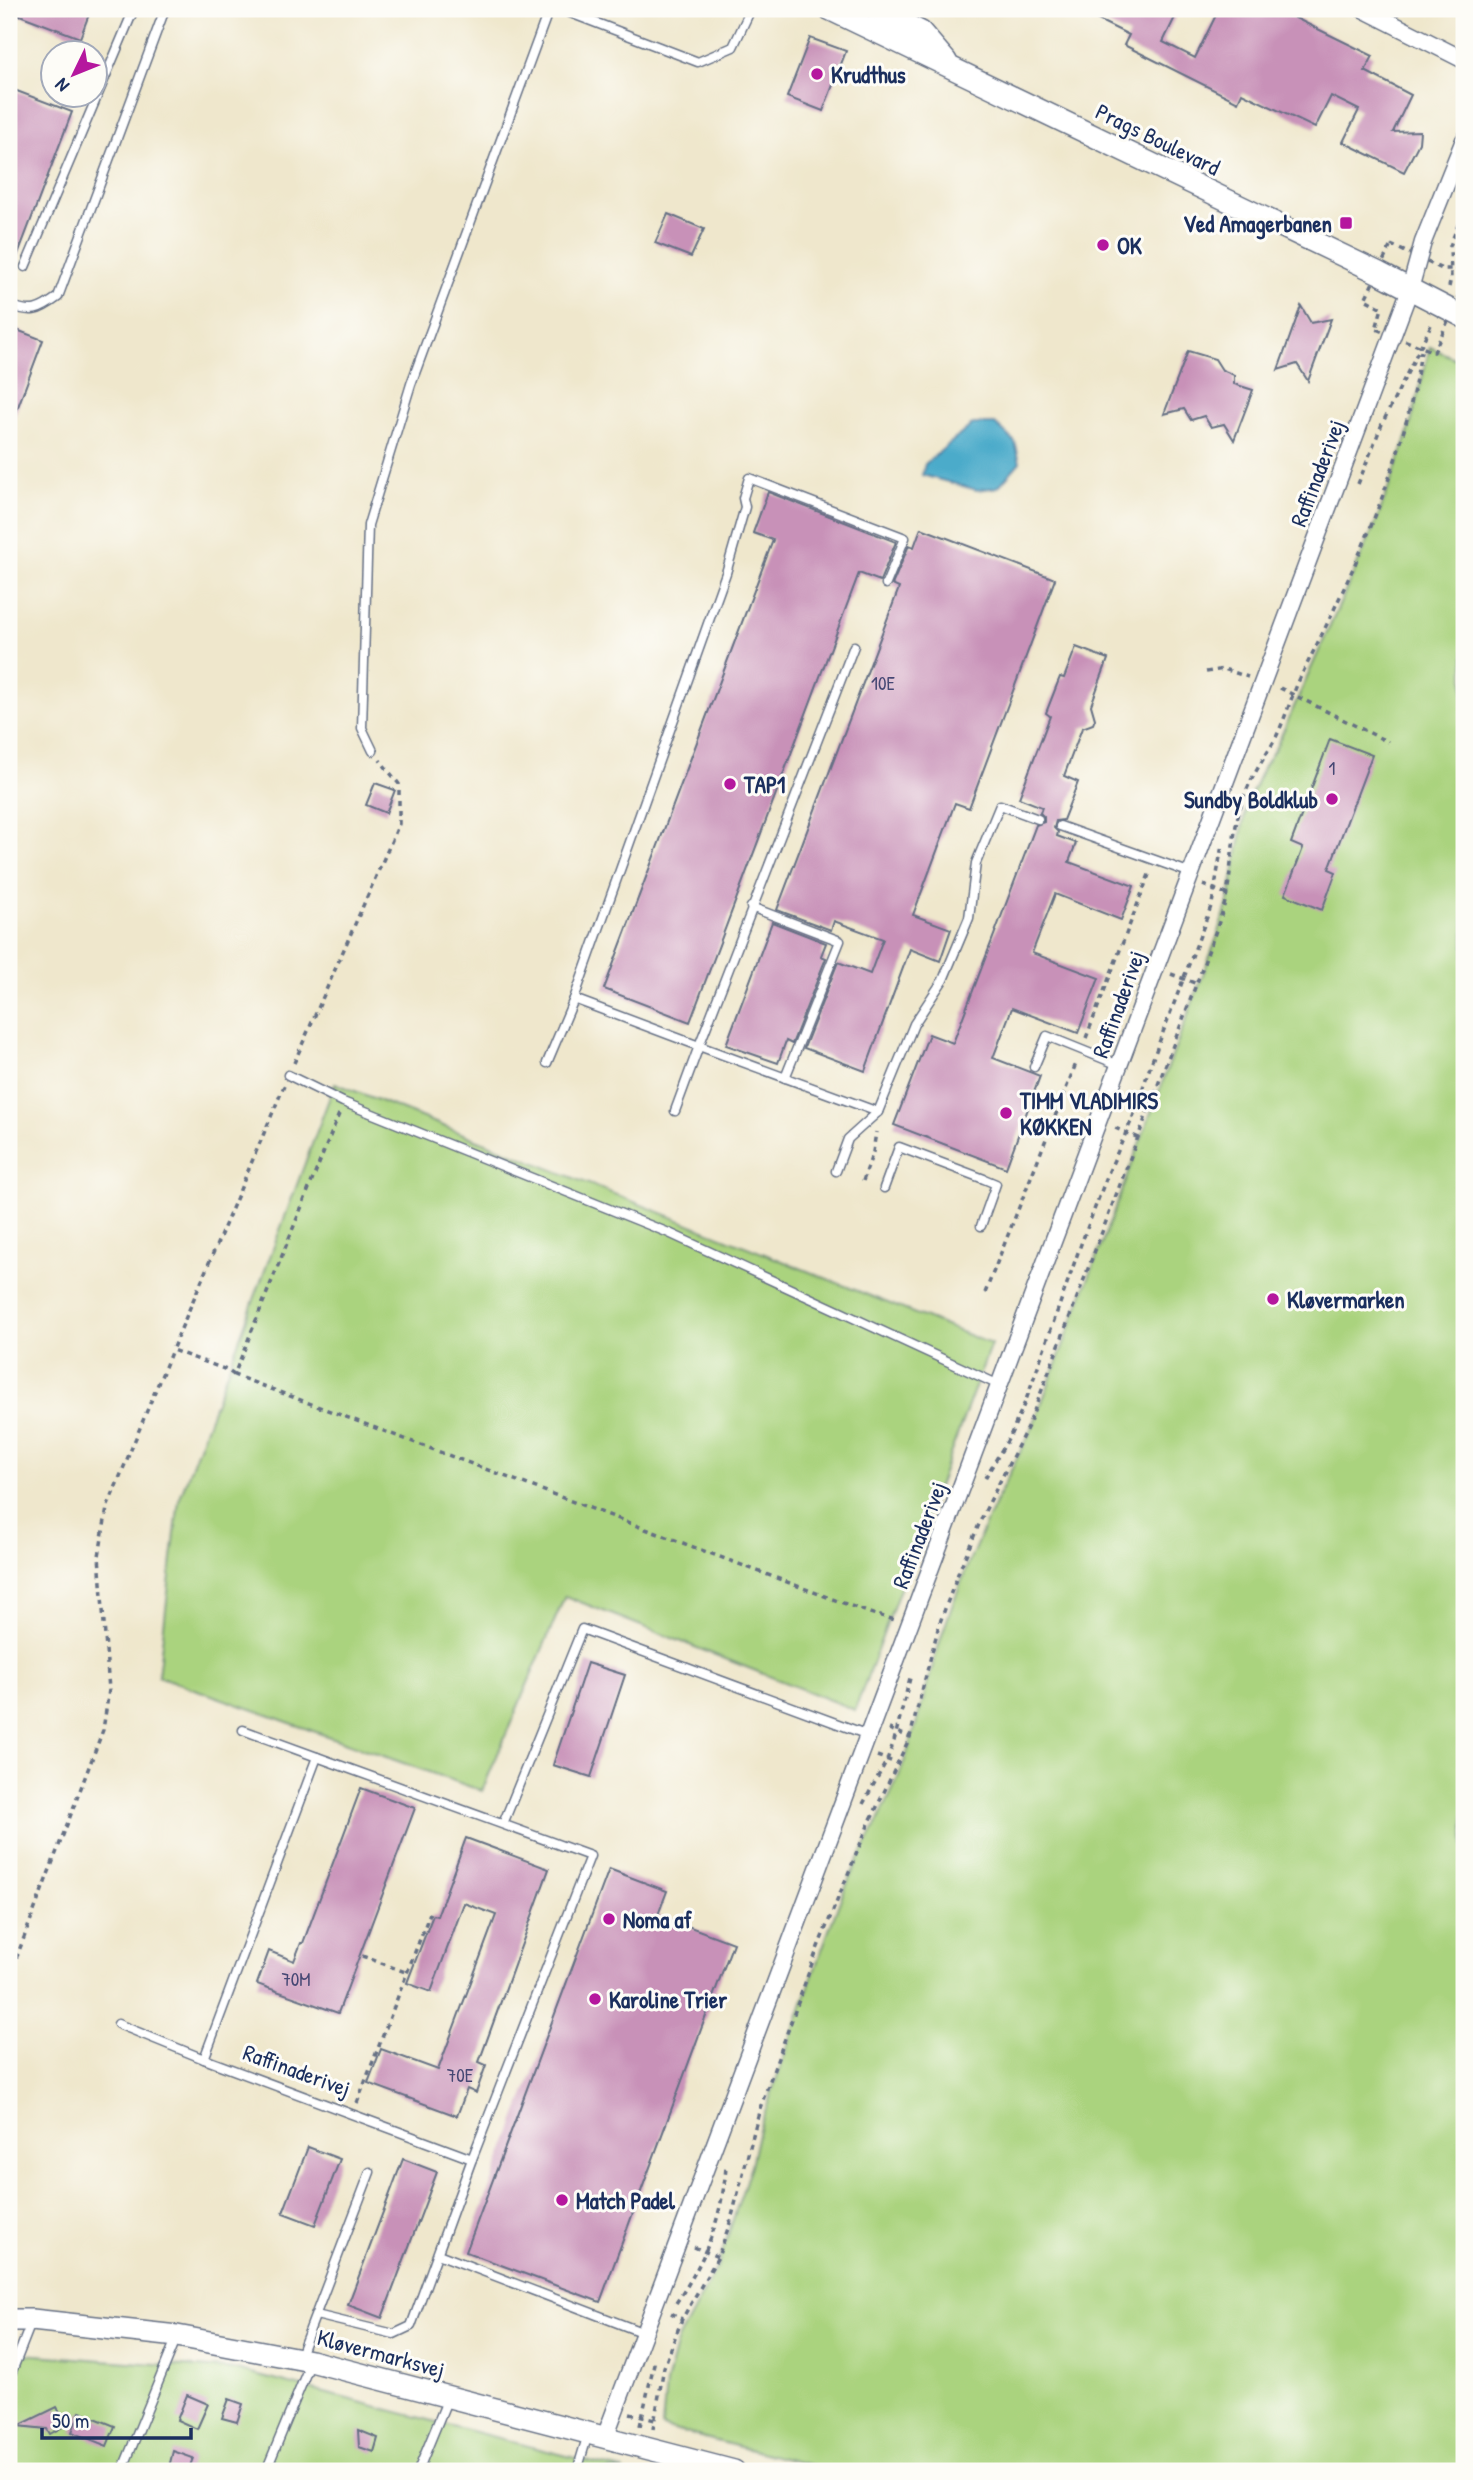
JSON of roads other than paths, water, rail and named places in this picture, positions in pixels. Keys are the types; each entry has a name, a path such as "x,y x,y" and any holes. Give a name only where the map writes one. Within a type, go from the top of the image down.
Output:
{"street":[{"name":"Prags Boulevard","path":"829,9 1464,317"},
{"path":"876,9 921,32 952,68"},
{"path":"1363,9 1464,60"},
{"path":"1410,289 1423,242 1464,140"},
{"name":"Raffinaderivej","path":"596,2435 644,2333 1191,873 1271,685 1410,289"},
{"name":"Kløvermarksvej","path":"9,2320 32,2320 177,2336 305,2360 734,2471"}],"lane":[{"path":"24,267 134,9"},
{"path":"9,305 22,310 40,310 58,297 165,9"},
{"path":"373,751 362,728 368,525 411,384 549,9"},
{"path":"560,9 698,62 733,47 751,9"},
{"path":"547,1063 574,999 726,573 745,507 743,498 749,478 905,538 886,584"},
{"path":"675,1111 751,907 854,646"},
{"path":"836,1171 848,1139 878,1112 914,1024 943,980 969,918 976,863 1000,805 1038,819"},
{"path":"1060,826 1191,873"},
{"path":"751,907 840,941 785,1078"},
{"path":"574,999 878,1112"},
{"path":"1034,1067 1047,1036 1119,1065"},
{"path":"288,1075 344,1102 669,1233 999,1385"},
{"path":"884,1188 899,1147 996,1184 981,1226"},
{"path":"503,1824 582,1629 868,1735"},
{"path":"243,1730 590,1856 472,2159 411,2326 394,2334 316,2315"},
{"path":"204,2059 317,1757"},
{"name":"Raffinaderivej","path":"118,2024 472,2159"},
{"path":"266,2471 305,2360 316,2315 370,2172"},
{"path":"438,2254 644,2333"},
{"path":"9,2379 32,2320"},
{"path":"122,2471 177,2336"},
{"path":"418,2471 449,2398"},
{"path":"578,2471 596,2435"}],"water":[{"path":"973,424 995,424 1015,442 1020,462 998,487 977,490 922,475 925,464"}],"place":[{"name":"Krudthus","path":"817,74"},
{"name":"Ved Amagerbanen","path":"1346,223"},
{"name":"OK","path":"1103,245"},
{"name":"TAP1","path":"730,784"},
{"name":"Sundby Boldklub","path":"1332,799"},
{"name":"TIMM VLADIMIRS KØKKEN","path":"1006,1113"},
{"name":"Kløvermarken","path":"1273,1299"},
{"name":"Noma af","path":"609,1919"},
{"name":"Karoline Trier","path":"595,1999"},
{"name":"Match Padel","path":"562,2200"}]}
